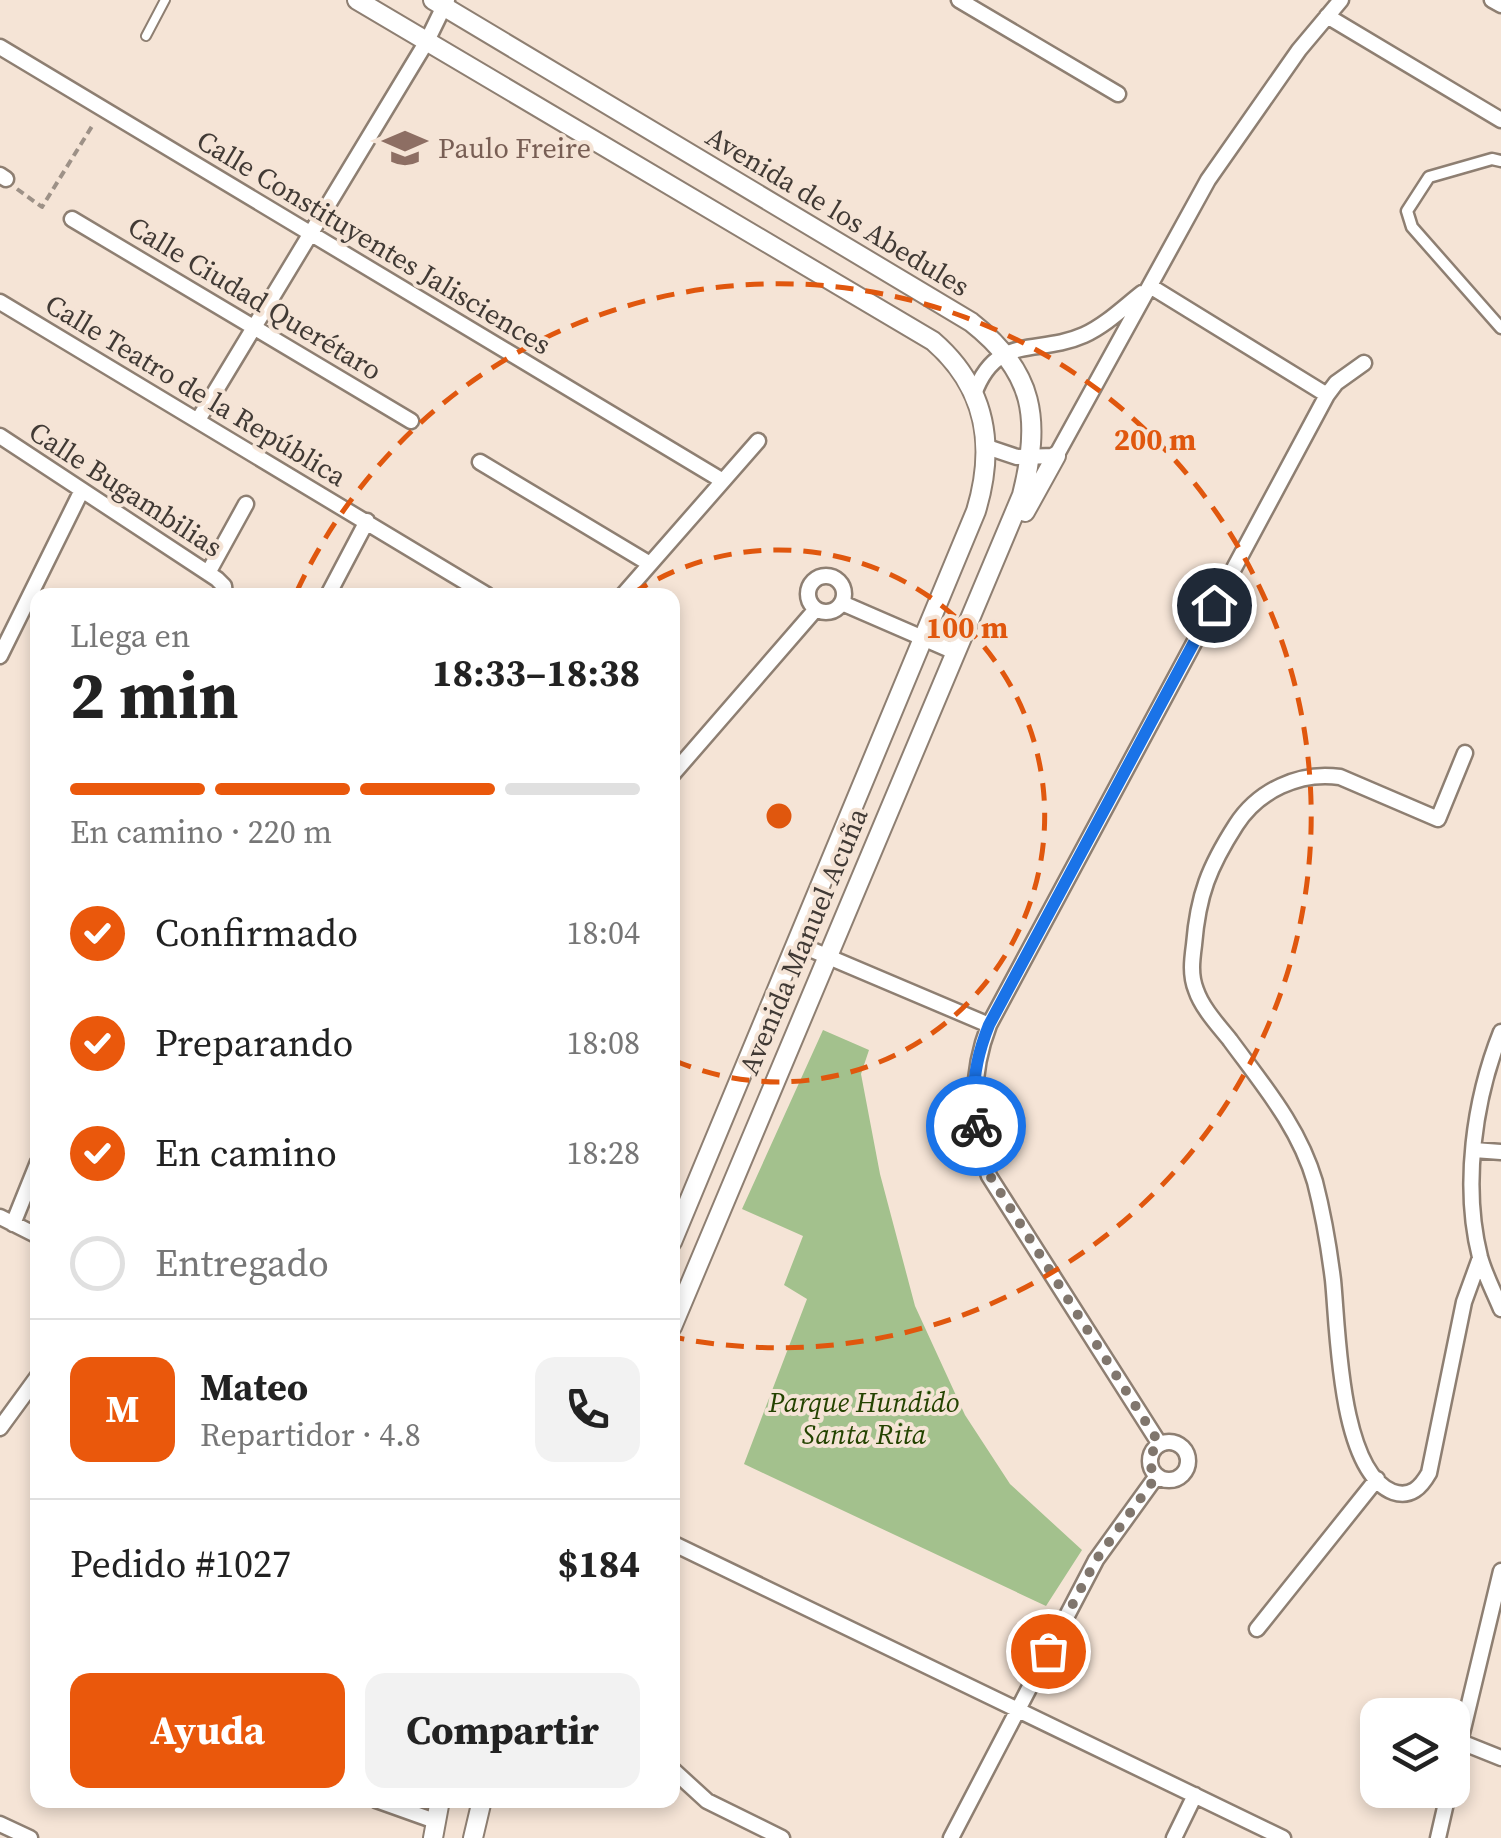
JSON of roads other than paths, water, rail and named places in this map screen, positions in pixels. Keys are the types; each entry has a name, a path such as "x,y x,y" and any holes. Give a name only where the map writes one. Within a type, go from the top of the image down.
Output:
{"street":[{"path":"358,0 933,340 956,360 974,394"},
{"path":"959,0 1118,94"},
{"path":"988,578 1217,166 1299,50 1341,0"},
{"path":"1492,0 1501,5"},
{"path":"198,420 426,41 441,2"},
{"name":"Avenida de los Abedules","path":"441,2 971,322 1004,354 1017,371 1034,432 1022,495 988,578"},
{"path":"1328,16 1501,120"},
{"name":"Calle Constituyentes Jalisciences","path":"0,47 723,481"},
{"path":"1501,160 1434,174 1407,211 1412,227 1501,328"},
{"name":"Calle Ciudad Querétaro","path":"72,218 411,421"},
{"path":"974,394 981,375 1004,354 1019,347 1085,335 1150,286"},
{"path":"1150,286 1327,395"},
{"name":"Calle Teatro de la República","path":"0,302 475,588"},
{"path":"1159,1443 990,1176 973,1109 980,1050 989,1025 1327,395 1364,362"},
{"name":"Avenida Manuel Acuña","path":"680,1223 976,511 984,483 987,447 974,394"},
{"name":"Calle Bugambilias","path":"0,436 208,573 221,588"},
{"path":"628,588 758,441"},
{"path":"987,447 1032,458 1056,456"},
{"path":"480,462 650,564"},
{"path":"34,588 82,490"},
{"path":"208,573 246,504"},
{"path":"332,588 366,522"},
{"path":"827,576 842,585 842,603 830,612 816,609 810,602 811,584 827,576"},
{"name":"Avenida Manuel Acuña","path":"680,1308 988,578"},
{"path":"0,656 30,595"},
{"path":"842,603 955,652"},
{"path":"680,766 816,609"},
{"path":"1465,752 1438,819 1328,775 1294,780 1250,807 1209,870 1197,906 1192,971 1196,990 1290,1122 1308,1158 1332,1277 1343,1398 1354,1435 1377,1480 1392,1491 1416,1490 1429,1473 1464,1302 1480,1258"},
{"path":"798,944 989,1025"},
{"path":"1501,1032 1492,1054 1472,1174 1480,1258 1501,1308"},
{"path":"1474,1150 1501,1152"},
{"path":"30,1177 6,1221 30,1232"},
{"path":"0,1428 30,1387"},
{"path":"1171,1441 1182,1446 1188,1456 1187,1468 1180,1478 1168,1481 1156,1477 1149,1466 1150,1453 1159,1443 1171,1441"},
{"path":"951,1838 1096,1560 1156,1477"},
{"path":"1257,1629 1377,1480"},
{"path":"680,1548 1283,1838"},
{"path":"1470,1700 1501,1571"},
{"path":"1470,1746 1501,1758"},
{"path":"680,1776 708,1801 782,1838"},
{"path":"1174,1838 1195,1796"},
{"path":"391,1808 434,1830"},
{"path":"473,1838 480,1808"},
{"path":"1438,1838 1445,1808"},
{"path":"0,1824 30,1838"}],"lane":[{"path":"146,36 165,0"}],"place":[{"name":"Paulo Freire","path":"405,148"}],"park label":[{"name":"Parque Hundido Santa Rita","path":"864,1418"}]}
